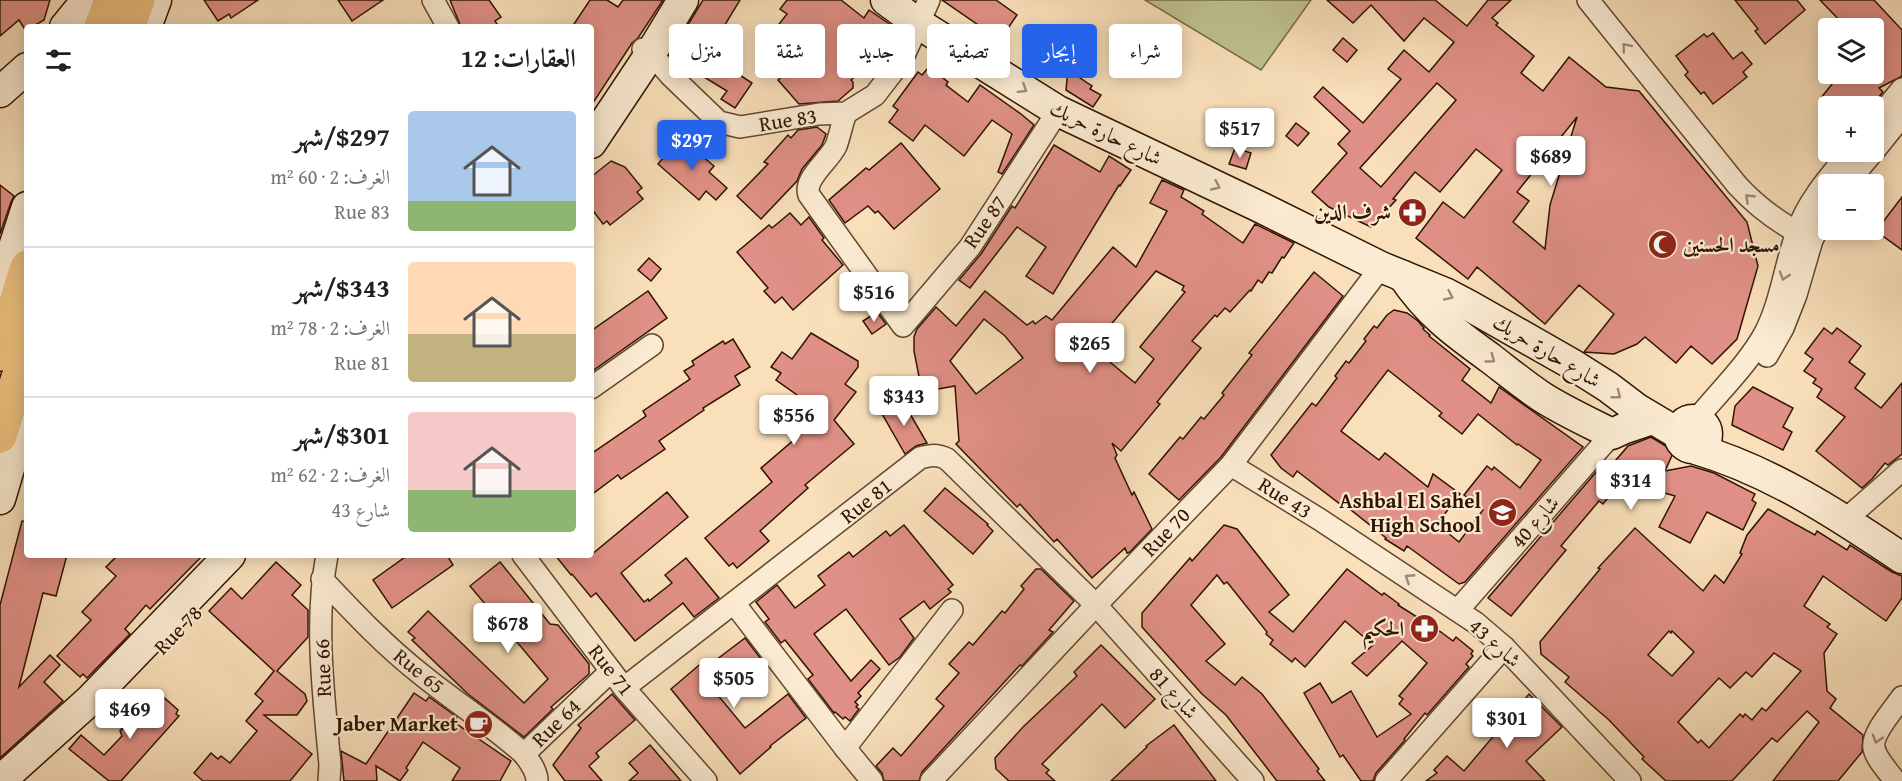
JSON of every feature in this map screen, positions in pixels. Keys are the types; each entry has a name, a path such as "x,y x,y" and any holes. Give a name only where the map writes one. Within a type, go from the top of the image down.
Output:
{"highway":[{"path":"129,24 138,0"},
{"path":"0,354 5,305 24,272"},
{"path":"14,443 24,370"}],"street":[{"path":"147,24 156,0"},
{"path":"433,0 446,24"},
{"path":"594,137 647,51 672,0"},
{"path":"594,119 683,0"},
{"name":"شارع حارة حريك","path":"886,0 924,12 1058,111 1392,272 1448,294 1570,363 1652,419 1697,433 1755,471 1845,520 1902,558"},
{"path":"1588,0 1750,200 1770,216 1804,236"},
{"name":"Rue 83","path":"647,51 719,122 740,127 819,114 846,113 875,95 902,60 924,12"},
{"path":"10,92 24,72"},
{"path":"1884,111 1902,89"},
{"name":"Rue 87","path":"846,113 836,145 808,183 807,190 903,326 970,247 1058,111"},
{"path":"1884,138 1902,116"},
{"path":"1804,236 1803,217 1842,162"},
{"path":"1854,174 1864,162"},
{"path":"5,305 24,220"},
{"path":"1697,433 1766,332 1804,236 1818,220"},
{"name":"شارع حارة حريك","path":"1392,272 1452,330 1541,396 1611,434"},
{"name":"Rue 70","path":"931,781 1231,465 1392,272"},
{"path":"594,386 652,345"},
{"path":"0,499 14,443 24,416"},
{"path":"1611,434 1652,419"},
{"name":"شارع 40","path":"1458,610 1611,434"},
{"name":"Rue 81","path":"624,688 920,458 930,455 940,455 947,459 1096,605"},
{"name":"Rue 43","path":"1231,465 1319,519 1458,610"},
{"path":"1845,520 1902,470"},
{"path":"29,781 96,705 174,623 228,558"},
{"name":"Rue 78","path":"174,623 248,558"},
{"name":"Rue 66","path":"326,558 322,579 321,672 330,773"},
{"name":"Rue 71","path":"525,558 624,688 706,781"},
{"name":"Rue 65","path":"322,579 373,633 422,676 503,735 524,754"},
{"path":"734,603 872,781"},
{"name":"شارع 81","path":"1096,605 1253,781"},
{"path":"845,748 952,610"},
{"name":"شارع 43","path":"1458,610 1504,647 1630,781"},
{"path":"1386,781 1504,647"},
{"name":"Rue 64","path":"537,781 530,761 524,754 611,671"},
{"path":"1895,781 1874,748 1878,731 1902,697"},
{"path":"0,781 96,705"},
{"path":"315,781 330,773"}],"green space":[{"path":"1145,0 1311,0 1261,70"}],"building":[{"path":"0,0 50,0 44,20 37,24 24,24 24,28 19,20 0,36"},
{"path":"204,0 258,0 231,18 229,14 218,21"},
{"path":"338,0 383,0 352,21"},
{"path":"450,0 489,0 501,17 495,21 497,24 460,24"},
{"path":"590,0 607,0 618,7 623,0 663,0 594,101 594,24 574,24"},
{"path":"703,0 740,0 725,24 688,24"},
{"path":"787,0 841,0 864,18 869,10 889,24 837,24 837,78 853,78 851,80 853,88 838,101 799,104 778,80 780,78 825,78 825,24 779,24 787,14 780,9"},
{"path":"942,0 996,0 1017,15 1010,25 977,24"},
{"path":"1327,0 1435,0 1467,26 1488,0 1511,0 1492,18 1498,23 1496,25 1534,56 1521,73 1543,91 1569,57 1606,87 1639,91 1747,222 1758,266 1737,339 1712,364 1691,346 1676,363 1645,337 1637,344 1614,354 1584,352 1614,314 1579,285 1545,324 1477,267 1468,279 1416,238 1443,202 1464,218 1502,170 1476,149 1440,192 1415,172 1393,199 1396,200 1371,227 1329,207 1312,192 1347,153 1338,144 1350,131 1314,97 1323,87 1363,123 1401,79 1388,69 1404,50 1429,72 1454,42 1424,18 1404,41 1371,5 1353,23","holes":["1437,83 1456,100 1381,187 1360,168","1577,117 1550,205 1545,249 1513,222 1529,201 1517,192"]},
{"path":"1735,0 1797,0 1805,10 1765,44 1755,31 1758,29"},
{"path":"1820,0 1874,0 1902,30 1902,76 1879,88 1883,92 1880,96 1823,96 1832,84 1884,84 1884,18 1837,18"},
{"path":"1713,33 1733,59 1742,52 1752,64 1743,72 1747,77 1713,104 1704,92 1701,94 1685,75 1688,72 1676,56 1704,34 1707,37"},
{"path":"1343,38 1357,50 1347,62 1333,50"},
{"path":"927,69 927,78 943,78 948,82 946,85 968,102 980,85 1034,125 1002,174 998,172 1012,134 992,120 964,156 925,125 913,141 889,122 898,110 893,106 918,72 922,75"},
{"path":"743,77 752,83 735,108 721,99 727,91 706,78"},
{"path":"1067,78 1080,78 1092,86 1090,89 1101,95 1093,107 1066,90"},
{"path":"1296,123 1309,133 1298,146 1286,136"},
{"path":"817,127 826,134 822,145 802,169 797,181 761,219 737,196 768,164 764,162 788,135 791,138 798,130"},
{"path":"681,138 714,166 709,172 727,188 716,200 706,191 699,200 658,164"},
{"path":"901,143 940,189 894,229 878,211 875,213 868,206 845,223 829,200 866,168 869,170"},
{"path":"1054,145 1100,172 1109,156 1131,170 1119,185 1053,294 1026,276 1046,247 1017,227 970,288 959,280 981,254 1012,206 1015,208"},
{"path":"1235,148 1251,153 1246,169 1229,164"},
{"path":"611,161 625,167 642,188 637,192 643,199 610,225 607,221 603,224 594,212 594,175"},
{"path":"1162,180 1184,190 1181,197 1204,211 1202,214 1243,243 1255,224 1294,243 1262,283 1258,280 1251,291 1230,312 1225,308 1217,317 1215,315 1192,341 1201,348 1157,402 1160,404 1121,451 1112,443 1117,455 1115,458 1132,495 1134,492 1152,529 1130,552 1127,553 1125,548 1092,578 1057,539 1054,542 1020,504 1017,507 956,444 959,441 955,386 922,392 914,351 914,337 917,329 936,307 956,326 985,291 1027,325 1033,321 1035,324 1046,316 1052,320 1113,247 1136,267 1167,211 1150,203","holes":["1156,271 1184,286 1182,290 1185,292 1140,347 1154,359 1135,383 1092,347","984,319 1005,336 1023,358 976,394 950,361"]},
{"path":"0,185 14,196 0,234"},
{"path":"1902,197 1902,250 1884,237 1884,221"},
{"path":"790,213 801,225 809,217 824,238 822,240 843,265 793,310 782,297 775,303 764,291 768,288 737,252 769,225 772,228"},
{"path":"649,258 661,269 651,281 638,270"},
{"path":"1314,272 1343,296 1221,457 1179,500 1149,474 1180,437 1183,439 1201,417 1204,419 1224,395 1222,393 1252,355 1249,353"},
{"path":"648,291 667,318 594,370 594,329"},
{"path":"1394,310 1407,313 1418,321 1429,336 1470,369 1462,380 1491,403 1499,387 1583,447 1465,582 1459,584 1407,546 1404,551 1385,539 1341,502 1340,504 1297,471 1293,477 1281,468 1271,455 1312,403 1316,406 1337,378 1335,376 1346,361 1349,363 1374,326 1377,328","holes":["1388,370 1442,413 1439,416 1462,434 1478,414 1517,445 1541,460 1520,488 1494,467 1492,470 1487,466 1464,495 1483,510 1459,542 1437,524 1460,494 1433,474 1428,487 1385,453 1379,460 1341,431"]},
{"path":"877,312 886,324 872,334 863,321"},
{"path":"1824,328 1832,334 1837,328 1861,346 1849,362 1865,374 1855,388 1881,408 1902,383 1902,454 1888,465 1885,463 1862,488 1816,451 1845,417 1817,397 1822,389 1813,383 1816,379 1804,371 1813,359 1805,353"},
{"path":"811,333 858,361 858,367 845,384 856,392 834,420 854,444 805,485 808,488 760,531 769,541 737,568 733,563 729,566 705,538 772,482 761,468 824,414 776,380 781,373 771,367 782,352 792,359"},
{"path":"733,339 750,367 735,376 740,385 703,408 704,410 659,441 665,449 621,479 618,475 594,493 594,452 646,416 643,411 690,379 684,371 694,365 692,361 723,341 725,344"},
{"path":"1753,387 1793,408 1783,427 1792,432 1783,450 1732,425 1735,406"},
{"path":"902,400 927,443 916,446 905,454 881,412"},
{"path":"1651,437 1674,451 1665,471 1691,466 1714,473 1755,494 1752,500 1756,503 1743,530 1707,512 1690,543 1659,527 1675,496 1640,486 1626,476 1603,504 1599,501 1561,546 1566,550 1511,616 1488,598 1597,471 1603,475 1628,446"},
{"path":"945,488 988,524 993,531 973,554 924,511"},
{"path":"667,492 688,517 621,573 644,602 648,599 649,601 672,583 665,575 686,558 719,598 694,617 683,603 635,641 596,593 591,597 557,558 594,558 594,553"},
{"path":"1768,509 1815,535 1817,531 1847,550 1850,545 1902,576 1902,598 1886,621 1823,576 1804,606 1830,624 1827,627 1837,634 1824,653 1827,691 1836,699 1830,708 1863,735 1862,752 1838,781 1773,781 1819,722 1807,711 1777,742 1772,738 1732,781 1666,781 1642,759 1644,757 1609,720 1565,682 1569,677 1541,654 1540,642 1600,569 1598,568 1635,528 1703,591 1715,575 1724,583 1742,554 1740,553 1747,535","holes":["1669,631 1671,633 1672,631 1694,652 1672,676 1648,655","1774,653 1801,671 1766,711 1762,708 1752,720 1745,714 1743,717 1740,714 1709,748 1701,740 1698,743 1678,722 1719,678 1730,688 1746,672 1752,677"]},
{"path":"22,521 24,521 24,558 66,558 56,596 43,593 19,687 50,655 60,665 44,682 63,701 0,758 0,605"},
{"path":"904,525 953,585 948,589 951,592 930,609 924,601 900,619 914,638 900,657 889,665 846,609 814,634 851,681 871,660 880,669 858,693 861,696 855,702 859,709 850,721 845,717 843,719 834,713 808,679 813,675 785,640 781,643 765,622 769,619 756,602 777,585 795,608 825,585 818,576 849,552 853,557 886,531 890,536"},
{"path":"1224,525 1237,529 1289,595 1269,612 1293,632 1347,569 1382,595 1384,593 1398,605 1453,641 1456,637 1473,651 1471,654 1473,656 1466,664 1469,667 1427,715 1425,713 1376,773 1373,781 1361,781 1343,755 1340,757 1304,693 1320,683 1332,703 1351,691 1377,737 1411,714 1399,704 1403,699 1399,696 1427,663 1402,641 1367,676 1352,663 1373,645 1345,621 1305,667 1295,658 1292,662 1270,644 1273,640 1266,634 1267,632 1227,582 1224,584 1217,575 1191,605 1225,644 1206,661 1235,685 1242,677 1262,694 1319,769 1317,771 1325,781 1277,781 1226,715 1202,694 1142,627 1142,613 1190,558 1192,561"},
{"path":"115,558 200,558 150,609 146,605 125,629 130,634 87,678 83,674 80,677 57,656 91,620 82,612 116,576 106,567"},
{"path":"404,558 449,558 453,565 392,608 373,580"},
{"path":"276,562 301,585 292,595 308,610 308,637 277,671 305,694 307,701 297,715 264,715 312,754 290,781 203,781 194,773 211,753 218,759 221,756 230,763 257,731 246,721 263,701 255,694 274,671 209,611 231,588 242,599"},
{"path":"500,562 550,624 558,625 589,664 589,674 551,707 553,709 524,737 468,694 412,640 415,638 408,632 428,611 524,703 548,679 470,586"},
{"path":"1036,569 1041,569 1074,601 1049,630 1053,632 922,772 919,781 884,781 882,773 876,766 893,748 901,756 944,706 936,699 959,673 949,664 969,642 973,645 1002,611 1005,613 1024,589 1021,586"},
{"path":"745,638 761,659 716,693 745,728 788,694 806,718 770,746 740,774 671,689 704,661 708,666"},
{"path":"1101,645 1155,699 1125,728 1102,704 1042,764 1049,770 1046,773 1055,781 1009,781 996,769 995,758 1023,727 1077,676 1074,672"},
{"path":"414,693 426,701 429,697 457,717 454,722 511,761 500,781 452,781 460,768 423,742 400,781 376,766 377,781 344,781 341,751 366,764"},
{"path":"160,694 178,710 176,714 179,716 121,781 109,781 69,749 81,735 104,755 122,736 120,731 149,698 155,700"},
{"path":"612,694 635,720 596,753 599,757 589,766 602,781 565,781 553,765 581,728 578,725"},
{"path":"1529,694 1562,727 1526,761 1545,781 1426,781 1437,773 1434,770 1447,756 1464,771"},
{"path":"1174,725 1216,781 1111,781 1146,746"},
{"path":"650,745 681,781 629,781 638,773 629,763"}],"place":[{"name":"شرف الدين","path":"1412,212"},
{"name":"مسجد الحسنين","path":"1662,245"},
{"name":"Ashbal El Sahel High School","path":"1502,513"},
{"name":"الحكيم","path":"1425,629"},
{"name":"Jaber Market","path":"479,724"}]}
